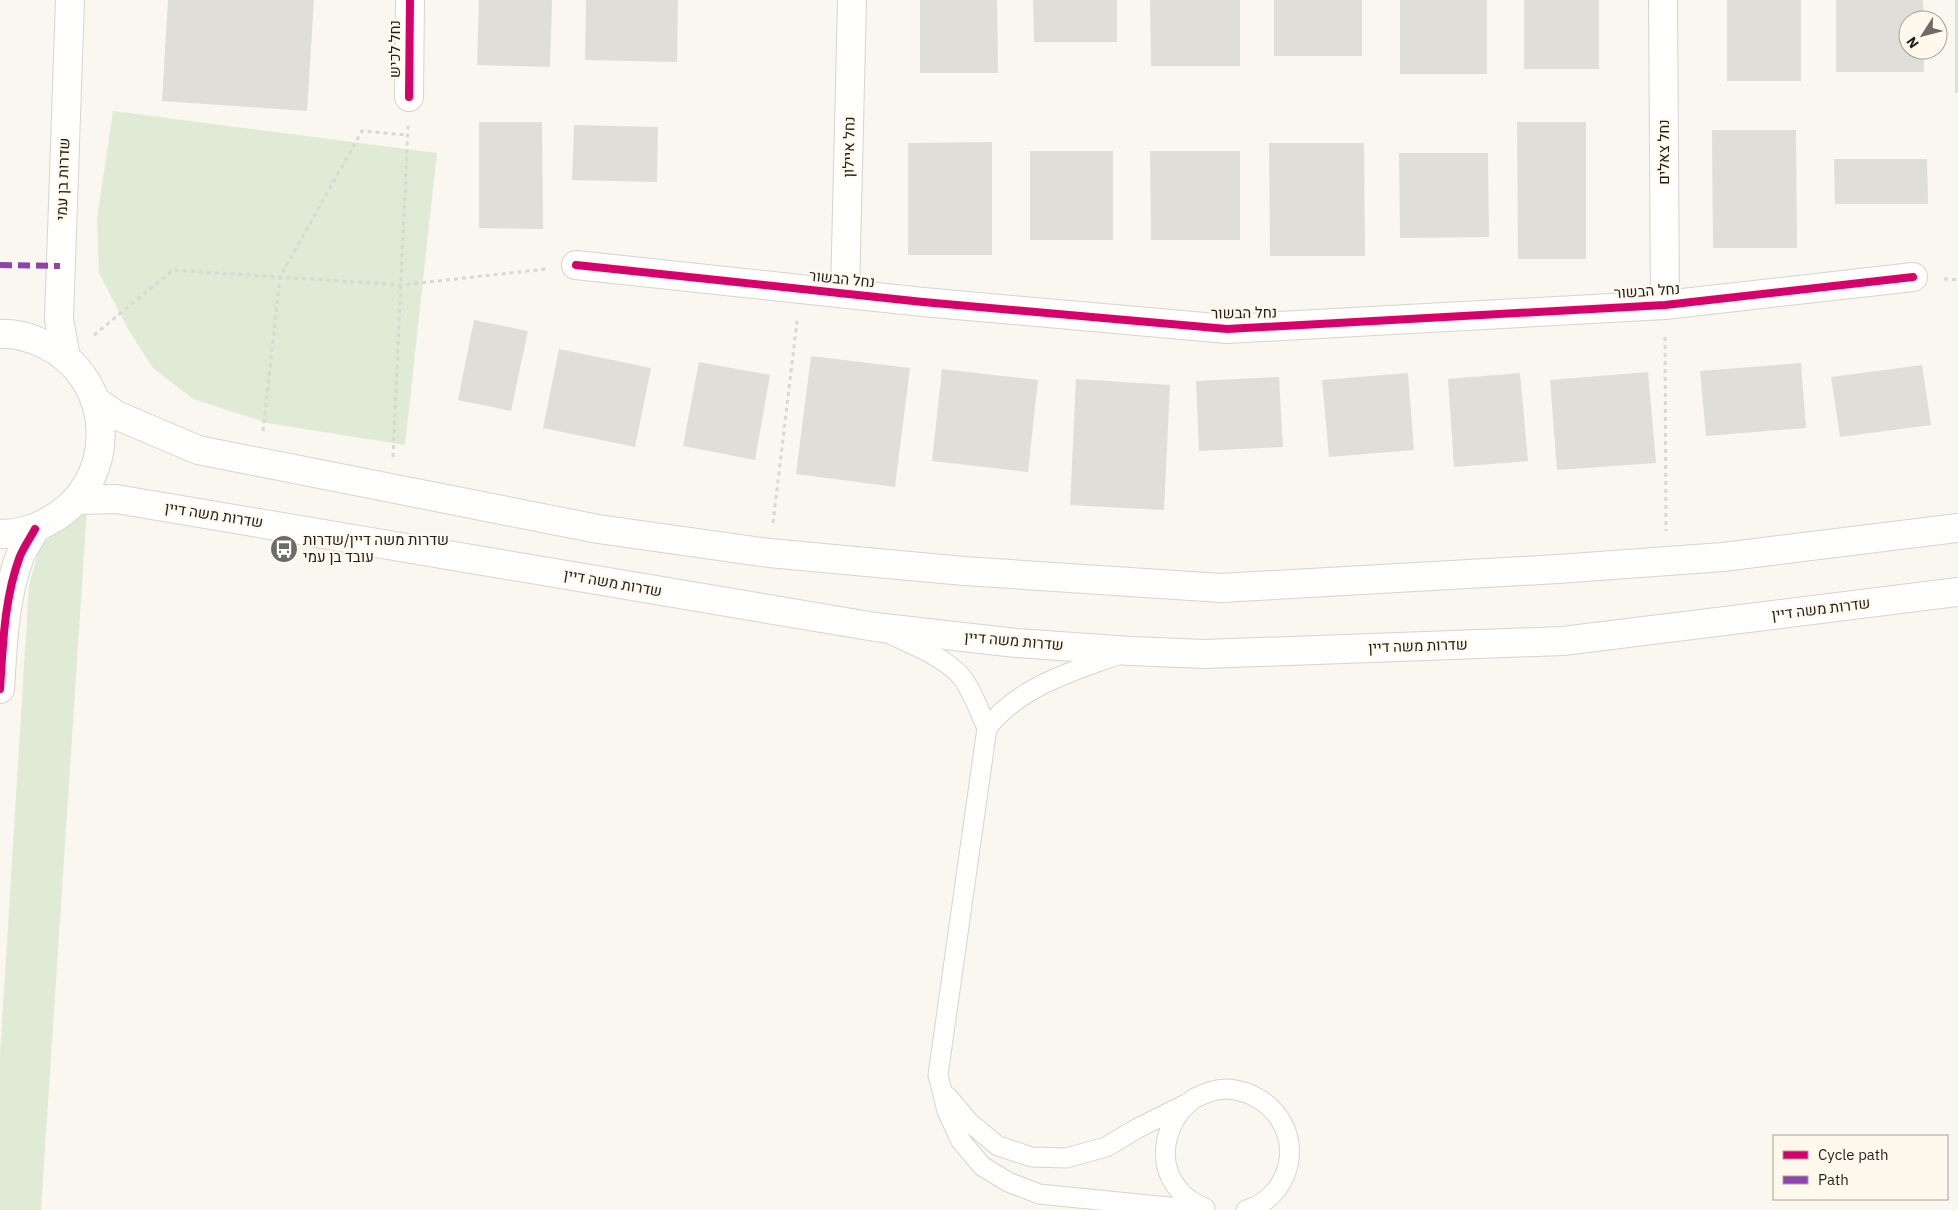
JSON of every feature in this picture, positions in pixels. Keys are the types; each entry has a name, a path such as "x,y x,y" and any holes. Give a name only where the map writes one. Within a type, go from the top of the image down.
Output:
{"main road":[{"name":"שדרות בן עמי","path":"66,358 59,319 70,0"},
{"name":"נחל לכיש","path":"409,97 410,0"},
{"name":"נחל איילון","path":"846,294 852,0"},
{"name":"נחל צאלים","path":"1664,0 1665,305"},
{"name":"נחל הבשור","path":"576,265 846,294 1227,329 1665,305 1913,277"},
{"path":"0,334 22,336 38,341 53,348 66,358 88,385 96,401 101,426 100,453 92,478 78,500 58,517 35,529 0,534"},
{"path":"96,401 116,415 198,450 598,529 769,553 964,571 1221,588 1558,569 1723,557 1958,528"},
{"name":"שדרות משה דיין","path":"78,500 125,501 876,627 1016,643 1205,654 1563,641 1958,592"},
{"path":"0,689 8,597 20,555 35,529"}],"lane":[{"path":"876,627 932,654 960,675 973,697 987,728"},
{"path":"1131,650 1054,678 1023,695 999,712 987,728 938,1075 944,1092 947,1111 961,1141 982,1166 1008,1182 1039,1194 1198,1210"},
{"path":"944,1092 969,1122 998,1146 1032,1157 1066,1158 1106,1147 1204,1093 1226,1088 1246,1092 1266,1102 1280,1117 1288,1137 1290,1159 1284,1179 1271,1196 1253,1208 1246,1210"},
{"path":"1186,1104 1174,1119 1167,1137 1165,1155 1170,1174 1179,1191 1194,1203 1208,1210"}],"path":[{"path":"392,488 409,97"},
{"path":"260,462 280,277 362,131 407,135"},
{"path":"66,358 173,270 401,285 576,265"},
{"path":"769,553 801,289"},
{"path":"1665,305 1666,561"}],"green space":[{"path":"113,111 437,153 405,445 267,423 193,399 153,368 129,331 99,273 97,218"},
{"path":"87,509 41,1210 0,1210 0,1056 29,585 40,545"}],"building":[{"path":"168,0 314,0 307,111 162,101"},
{"path":"479,0 552,0 550,67 477,65"},
{"path":"586,0 678,0 677,62 585,60"},
{"path":"920,0 997,0 998,73 920,73"},
{"path":"1033,0 1117,0 1117,42 1034,42"},
{"path":"1150,0 1240,0 1240,66 1151,66"},
{"path":"1274,0 1362,0 1362,56 1274,56"},
{"path":"1400,0 1487,0 1487,74 1400,74"},
{"path":"1524,0 1599,0 1599,69 1524,69"},
{"path":"1727,0 1801,0 1801,81 1727,81"},
{"path":"1836,0 1923,0 1924,10 1898,10 1898,60 1924,60 1924,72 1836,72"},
{"path":"1955,0 1958,0 1958,93 1955,93"},
{"path":"479,122 542,122 543,229 479,228"},
{"path":"1517,122 1586,122 1586,259 1518,259"},
{"path":"574,125 658,127 657,182 572,180"},
{"path":"1712,130 1796,130 1797,248 1713,248"},
{"path":"992,142 992,255 908,255 908,143"},
{"path":"1269,143 1364,143 1365,256 1270,256"},
{"path":"1030,151 1113,151 1113,240 1030,240"},
{"path":"1150,151 1240,151 1240,240 1151,240"},
{"path":"1399,153 1488,153 1489,237 1400,238"},
{"path":"1834,159 1927,159 1928,204 1835,204"},
{"path":"474,320 528,331 511,411 458,400"},
{"path":"559,349 651,368 635,447 543,428"},
{"path":"811,356 910,368 895,487 796,474"},
{"path":"699,362 770,375 755,460 683,446"},
{"path":"1801,363 1806,428 1706,436 1700,371"},
{"path":"1922,365 1931,425 1840,437 1831,377"},
{"path":"942,369 1038,380 1028,472 932,461"},
{"path":"1648,372 1656,463 1557,470 1550,380"},
{"path":"1408,373 1414,450 1329,457 1322,380"},
{"path":"1520,373 1528,461 1454,467 1448,379"},
{"path":"1279,377 1283,447 1199,451 1196,381"},
{"path":"1076,379 1170,385 1164,510 1070,505"}],"marked path":[{"path":"0,265 60,266"}],"cycle path":[{"path":"409,97 410,0"},
{"path":"576,265 923,302 1227,329 1665,305 1913,277"},
{"path":"0,689 7,605 20,556 35,529"}],"place":[{"name":"שדרות משה דיין/שדרות עובד בן עמי","path":"284,549"}]}
